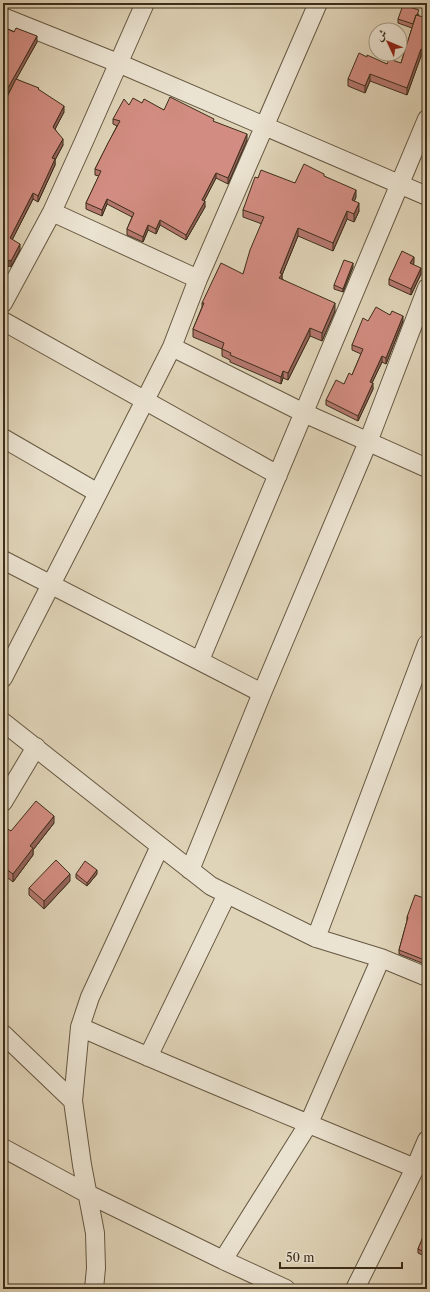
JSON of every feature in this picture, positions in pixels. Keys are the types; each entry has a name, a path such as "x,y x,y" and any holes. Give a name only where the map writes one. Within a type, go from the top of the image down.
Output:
{"street":[{"path":"3,303 52,212 145,3"},
{"path":"3,678 172,347 198,280 318,3"},
{"path":"3,17 118,64 427,196"},
{"path":"200,660 427,119"},
{"path":"52,212 198,280"},
{"path":"190,870 262,693 368,442 427,288"},
{"path":"3,321 278,475"},
{"path":"172,347 304,413 427,468"},
{"path":"3,438 98,493"},
{"path":"3,560 262,693"},
{"path":"316,938 427,644"},
{"path":"3,722 212,886 316,938 381,958 427,978"},
{"path":"3,802 36,747"},
{"path":"94,1289 96,1268 95,1240 73,1101 80,1027 90,997 160,846"},
{"path":"148,1057 227,894"},
{"path":"223,1260 309,1123 381,958"},
{"path":"80,1027 148,1057 415,1168"},
{"path":"3,1034 73,1101"},
{"path":"355,1289 415,1168 427,1140"},
{"path":"3,1148 88,1194 286,1289"}],"building":[{"path":"403,5 419,10 413,24 398,19"},
{"path":"416,15 427,18 427,51 421,49 407,88 370,74 365,86 348,79 359,53 367,57 368,55 368,62 383,62 387,64 388,62 408,62 408,41"},
{"path":"3,27 14,32 16,28 37,36 8,88 3,86"},
{"path":"16,79 39,88 38,89 64,106 53,127 63,139 52,158 55,159 38,196 33,193 10,238 20,244 11,261 9,260 3,266 3,105"},
{"path":"170,97 214,119 213,121 247,134 228,178 216,173 202,200 205,201 186,235 160,220 156,229 148,225 143,237 127,229 134,213 107,199 102,210 86,203 101,171 95,169 120,121 113,119 124,99 129,105 133,98 142,103 144,99 164,110"},
{"path":"304,164 324,174 324,176 356,190 352,200 359,203 354,214 347,211 333,243 298,228 280,273 282,274 279,278 335,303 322,333 310,328 288,373 283,371 281,377 230,355 231,353 222,349 224,343 193,329 204,303 202,303 221,263 243,274 250,250 264,217 243,210 255,177 258,178 261,170 295,183"},
{"path":"402,251 414,257 410,263 421,268 411,289 389,279"},
{"path":"344,260 353,263 343,289 334,285"},
{"path":"376,307 390,315 392,311 403,316 386,358 382,356 370,382 373,383 358,416 326,400 336,380 344,384 349,373 352,375 363,349 352,345 363,318 368,321"},
{"path":"36,801 54,816 30,846 33,848 13,874 3,867 3,832 6,828 11,831"},
{"path":"56,860 70,874 44,901 29,888"},
{"path":"85,861 97,870 87,883 76,874"},
{"path":"415,895 427,899 427,961 399,950 407,917"},
{"path":"426,1229 427,1230 427,1253 418,1249"}]}
